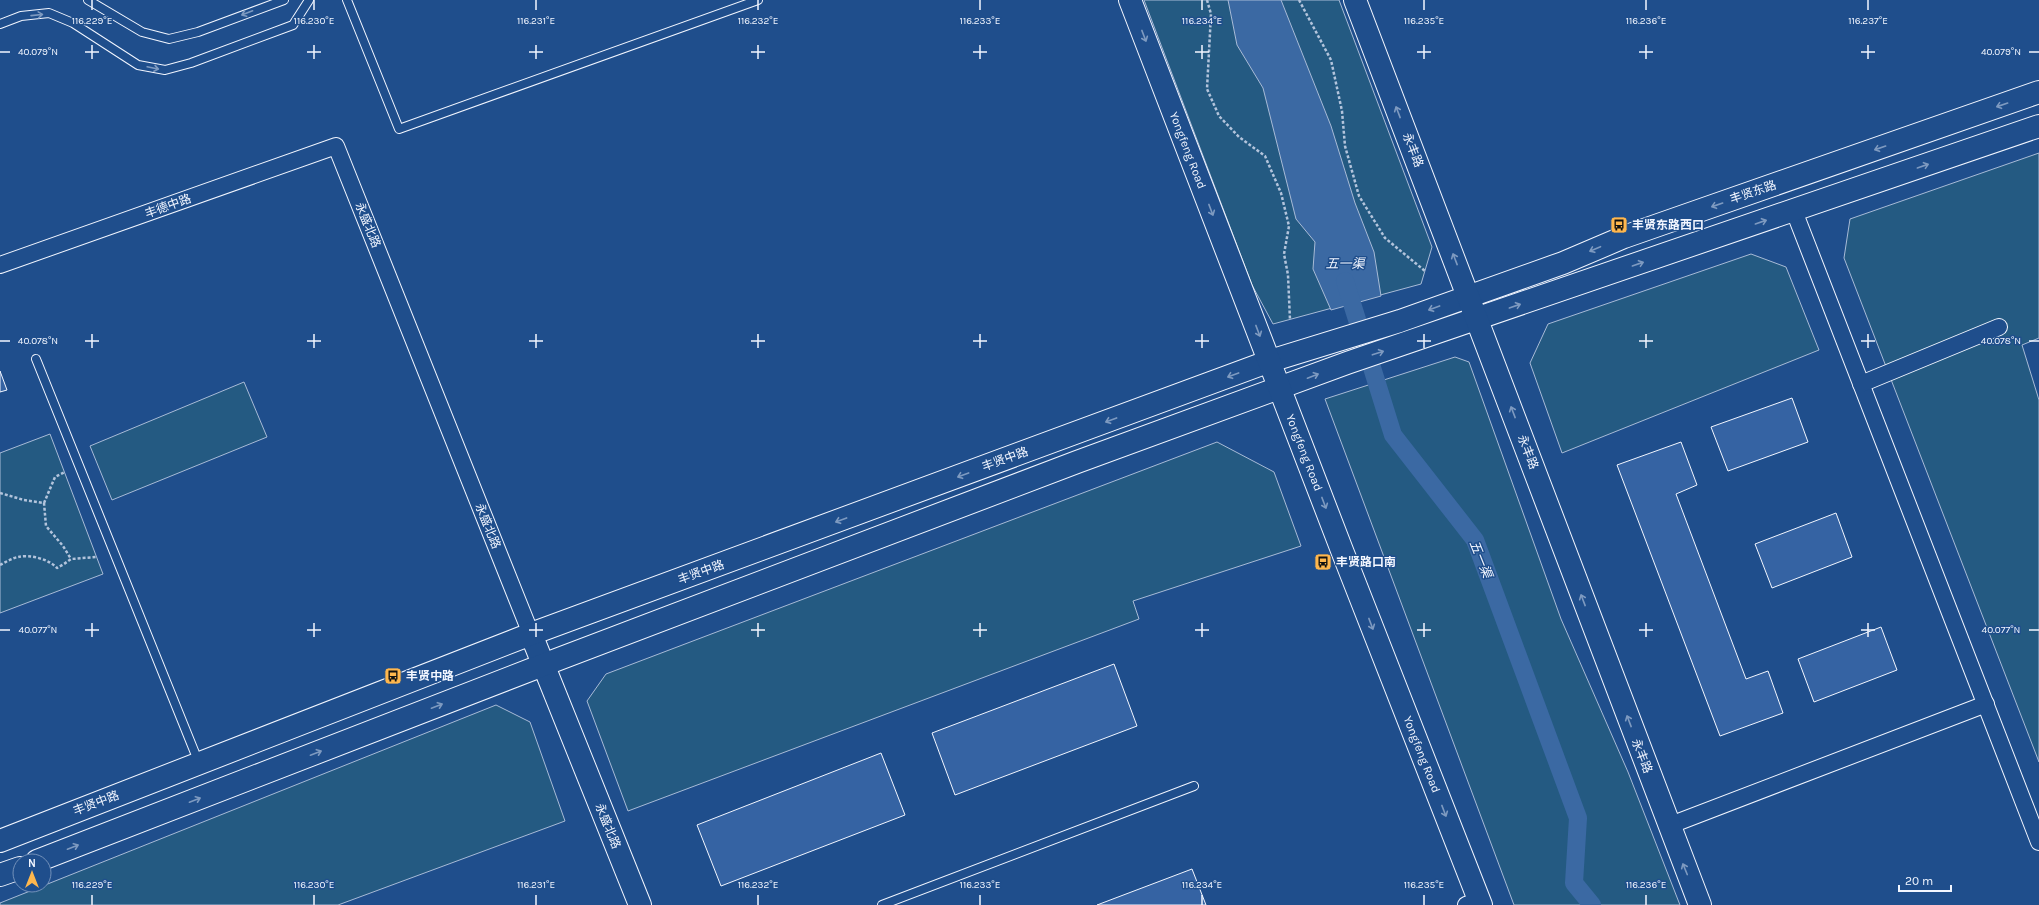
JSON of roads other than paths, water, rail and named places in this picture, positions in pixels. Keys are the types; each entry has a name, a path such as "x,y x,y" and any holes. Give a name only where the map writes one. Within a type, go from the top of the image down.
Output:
{"street":[{"name":"Yongfeng Road","path":"1130,0 1270,361 1476,903"},
{"name":"永丰路","path":"1355,0 1478,318 1668,826 1700,905"},
{"name":"丰贤东路","path":"1400,321 1563,263 1624,238 2039,92"},
{"path":"52,855 543,665 1069,465 1347,363 2039,126"},
{"name":"丰德中路","path":"0,266 336,146"},
{"name":"永盛北路","path":"336,146 640,905"},
{"path":"1794,211 2039,842"},
{"name":"丰贤中路","path":"0,841 399,687 531,634 1270,361 1400,321"},
{"path":"1861,384 1999,327"},
{"path":"1668,826 1986,704"},
{"path":"0,875 12,871"}],"lane":[{"path":"88,0 142,32 169,39 198,32 284,0"},
{"path":"0,24 21,16 49,13 73,23 138,65 165,70 191,63 293,25 309,0"},
{"path":"347,0 399,129 758,0"},
{"path":"36,359 199,763"},
{"path":"882,905 1194,786"}],"water":[{"name":"五一渠","path":"1228,0 1281,0 1331,126 1355,203 1374,252 1381,296 1331,310 1313,269 1315,242 1296,219 1263,88 1237,45"}],"waterway":[{"name":"五一渠","path":"1345,281 1393,435 1475,540 1578,818 1574,883 1592,905"}],"place":[{"name":"丰贤东路西口","path":"1619,225"},
{"name":"丰贤路口南","path":"1323,562"},
{"name":"丰贤中路","path":"393,676"}]}
